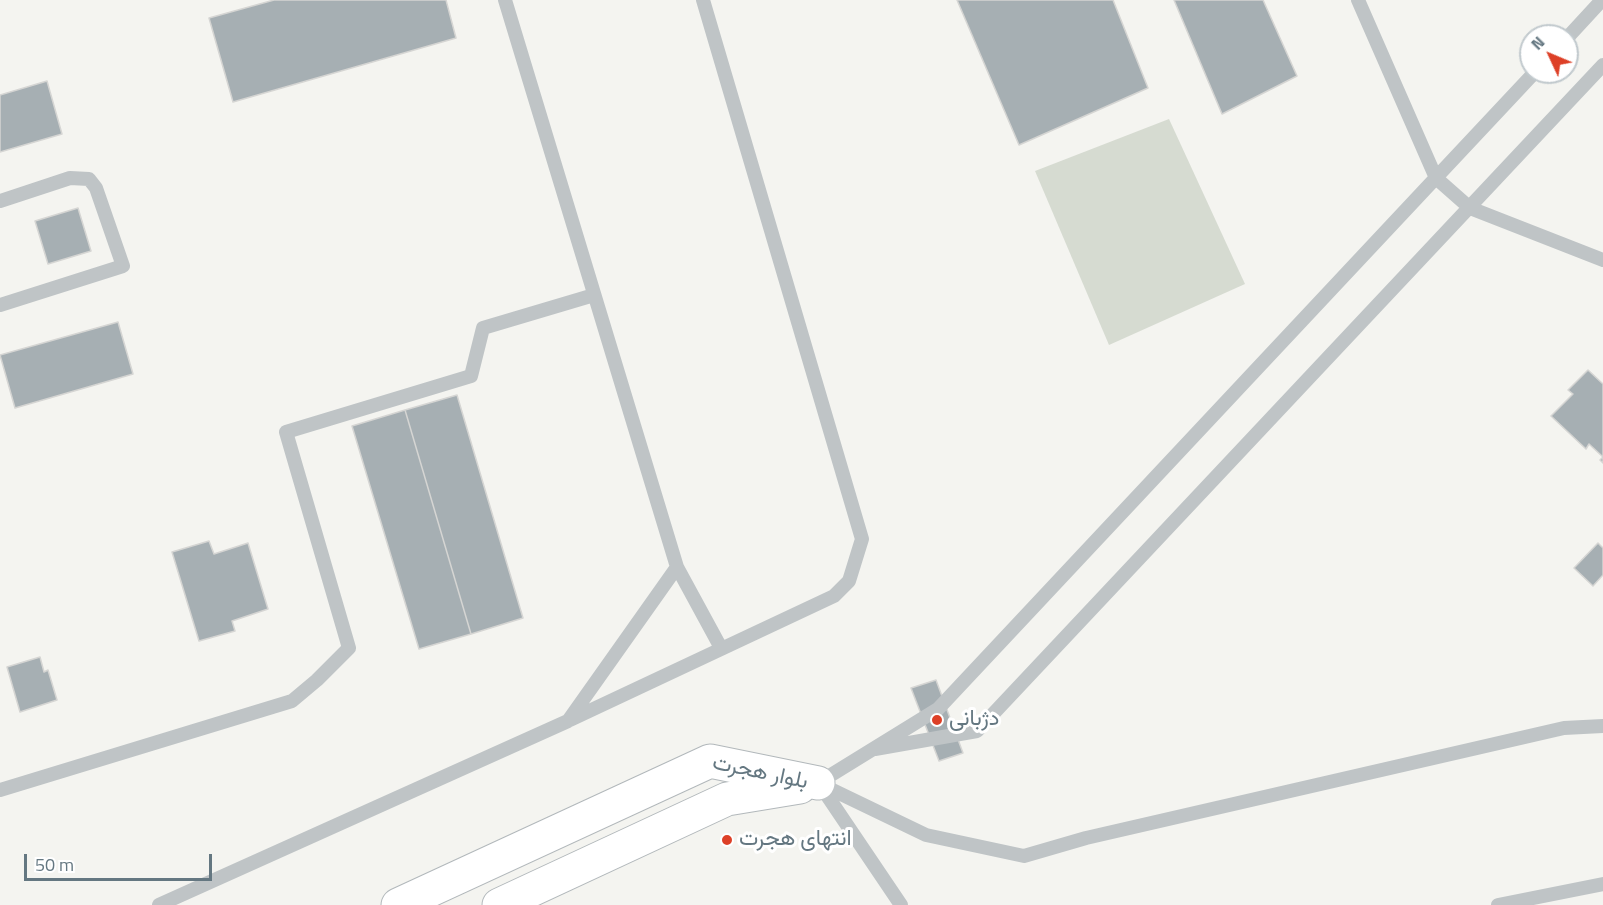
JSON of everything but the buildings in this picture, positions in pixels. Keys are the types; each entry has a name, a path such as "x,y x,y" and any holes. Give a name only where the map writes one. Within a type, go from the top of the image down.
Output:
{"main road":[{"name":"بلوار هجرت","path":"398,905 710,761 818,783"},
{"name":"بلوار هجرت","path":"499,905 727,799 818,783"}],"lane":[{"path":"505,0 677,567 722,648"},
{"path":"159,905 568,721 834,596 849,581 862,539 703,0"},
{"path":"1358,0 1436,178 1470,208 1603,260"},
{"path":"1579,25 1602,0"},
{"path":"875,748 977,731 1603,65"},
{"path":"818,783 938,709 1524,84"},
{"path":"0,201 70,178 89,179 96,188 123,266 0,305"},
{"path":"0,790 292,701 317,680 348,648 286,432 471,376 483,328 594,295"},
{"path":"568,721 677,567"},
{"path":"818,783 926,835 1024,856 1086,838 1564,728 1603,726"},
{"path":"818,783 901,905"},
{"path":"1498,905 1603,884"}],"shaded area":[{"path":"1169,119 1245,284 1109,345 1035,171"}],"place":[{"name":"دژبانی","path":"937,720"},
{"name":"انتهای هجرت","path":"727,840"}]}
